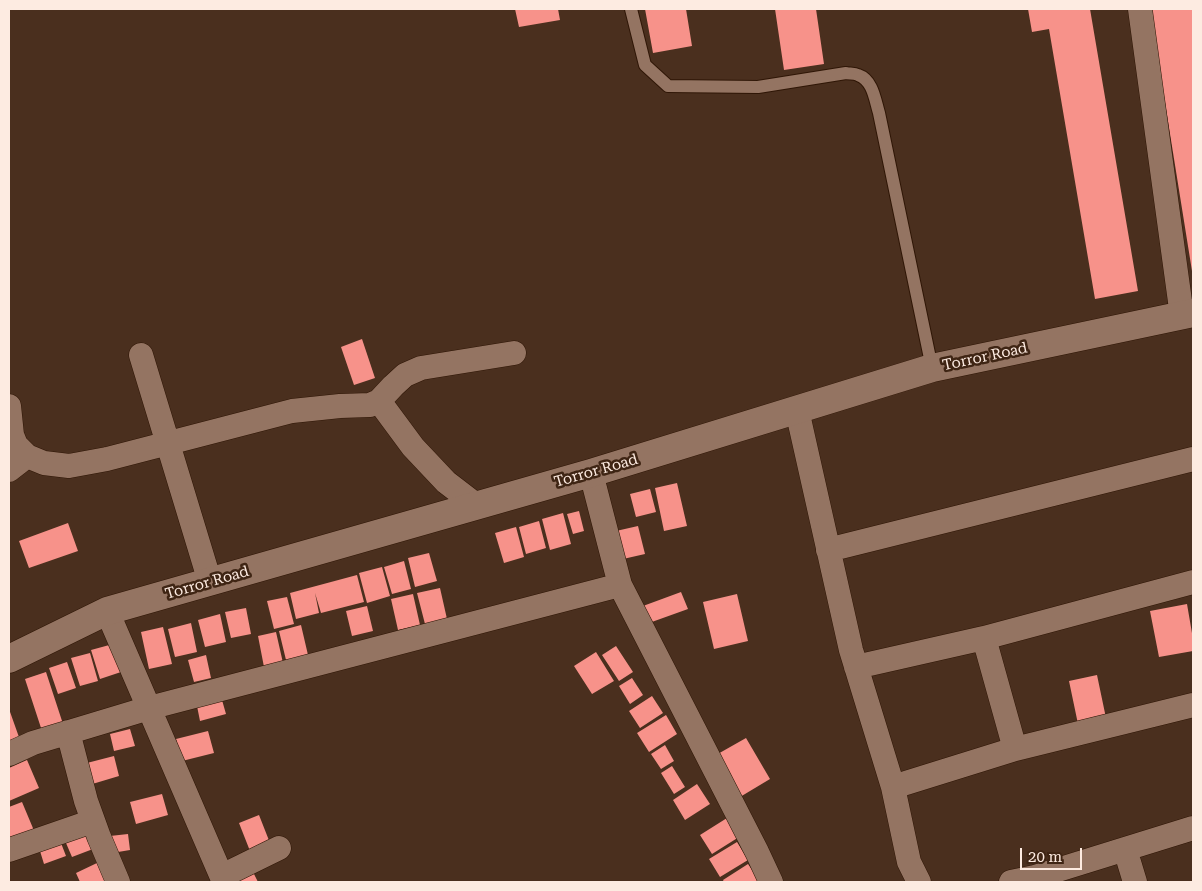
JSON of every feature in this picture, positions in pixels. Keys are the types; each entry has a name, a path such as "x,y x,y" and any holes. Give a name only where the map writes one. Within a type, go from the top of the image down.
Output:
{"street":[{"path":"1140,9 1188,314"},
{"name":"Torror Road","path":"9,659 107,611 591,473 932,368 1188,314"},
{"path":"9,406 12,435 16,444 27,456 44,463 69,466 107,459 292,411 370,405 379,401 405,375 421,368 514,353"},
{"path":"140,355 210,582"},
{"path":"379,401 413,447 446,482 476,505"},
{"path":"797,410 851,650 893,786 909,862 919,882"},
{"path":"9,470 27,456"},
{"path":"828,550 1193,459"},
{"path":"591,473 620,584 772,882"},
{"path":"856,667 984,638 1193,582"},
{"path":"9,754 33,743 149,708 620,584"},
{"path":"107,611 223,879 279,848"},
{"path":"984,638 1015,749"},
{"path":"893,786 1015,749 1193,705"},
{"path":"68,732 86,801 118,882"},
{"path":"9,850 93,821"},
{"path":"1018,881 1193,828"},
{"path":"1125,849 1136,882"}],"lane":[{"path":"632,9 645,65 668,86 758,87 846,73 857,74 864,78 872,90 879,114 932,368"}],"building":[{"path":"515,9 558,9 560,20 519,27"},
{"path":"645,9 686,9 692,46 653,53"},
{"path":"775,9 816,9 824,64 784,70"},
{"path":"1028,9 1090,9 1138,291 1095,299 1049,29 1032,32"},
{"path":"1150,9 1193,9 1193,271 1192,271"},
{"path":"362,339 375,378 354,385 341,347"},
{"path":"677,483 687,526 664,531 655,488"},
{"path":"650,489 656,512 636,517 630,494"},
{"path":"579,511 584,531 573,534 567,514"},
{"path":"563,513 571,544 550,550 542,519"},
{"path":"539,521 546,548 526,554 519,527"},
{"path":"68,523 78,551 29,568 19,541"},
{"path":"638,526 645,554 623,559 616,531"},
{"path":"516,527 524,557 504,563 495,533"},
{"path":"429,553 437,581 415,587 408,558"},
{"path":"404,561 411,589 392,594 384,567"},
{"path":"382,567 390,596 367,603 359,573"},
{"path":"357,575 364,602 321,613 315,593 319,613 296,619 290,593"},
{"path":"440,588 447,619 425,624 417,593"},
{"path":"681,592 688,609 649,623 643,606"},
{"path":"413,594 420,625 398,630 391,599"},
{"path":"737,594 748,641 714,649 703,602"},
{"path":"287,597 294,624 274,629 267,601"},
{"path":"1187,604 1193,639 1193,651 1159,657 1150,611"},
{"path":"367,606 373,631 352,636 346,611"},
{"path":"246,608 251,634 231,638 225,612"},
{"path":"220,614 226,642 205,647 198,620"},
{"path":"191,623 197,652 175,657 168,629"},
{"path":"301,625 308,655 286,660 279,631"},
{"path":"163,627 172,664 149,669 141,632"},
{"path":"276,632 283,663 264,667 258,636"},
{"path":"113,644 121,672 100,679 91,650"},
{"path":"616,646 633,672 619,681 602,655"},
{"path":"596,652 614,681 592,694 574,666"},
{"path":"90,653 98,681 80,686 71,658"},
{"path":"206,655 211,678 194,682 188,660"},
{"path":"67,662 76,688 58,694 49,668"},
{"path":"46,672 63,724 42,731 25,679"},
{"path":"1097,675 1106,718 1078,724 1069,681"},
{"path":"632,678 643,695 630,704 619,686"},
{"path":"652,696 663,713 640,728 629,711"},
{"path":"222,700 226,714 200,721 197,706"},
{"path":"9,709 20,740 9,744"},
{"path":"666,715 677,734 649,752 637,733"},
{"path":"130,729 135,746 114,751 110,734"},
{"path":"208,731 214,753 182,761 176,739"},
{"path":"746,738 770,779 740,797 716,755"},
{"path":"665,745 674,761 661,769 651,754"},
{"path":"114,756 119,776 89,785 83,764"},
{"path":"27,760 39,788 9,801 9,768"},
{"path":"672,766 685,787 674,794 661,773"},
{"path":"697,784 710,804 685,820 673,800"},
{"path":"162,794 168,815 136,824 130,802"},
{"path":"22,802 35,833 12,843 9,835 9,807"},
{"path":"259,815 270,843 250,851 239,823"},
{"path":"727,818 739,837 712,854 700,835"},
{"path":"87,834 93,849 72,857 66,843"},
{"path":"128,834 130,850 112,853 110,836"},
{"path":"737,842 748,860 720,877 709,859"},
{"path":"61,843 66,856 44,864 40,851"},
{"path":"97,863 107,882 80,882 76,873"},
{"path":"748,864 759,880 755,882 724,882 723,880"},
{"path":"252,870 258,882 229,882"}]}
